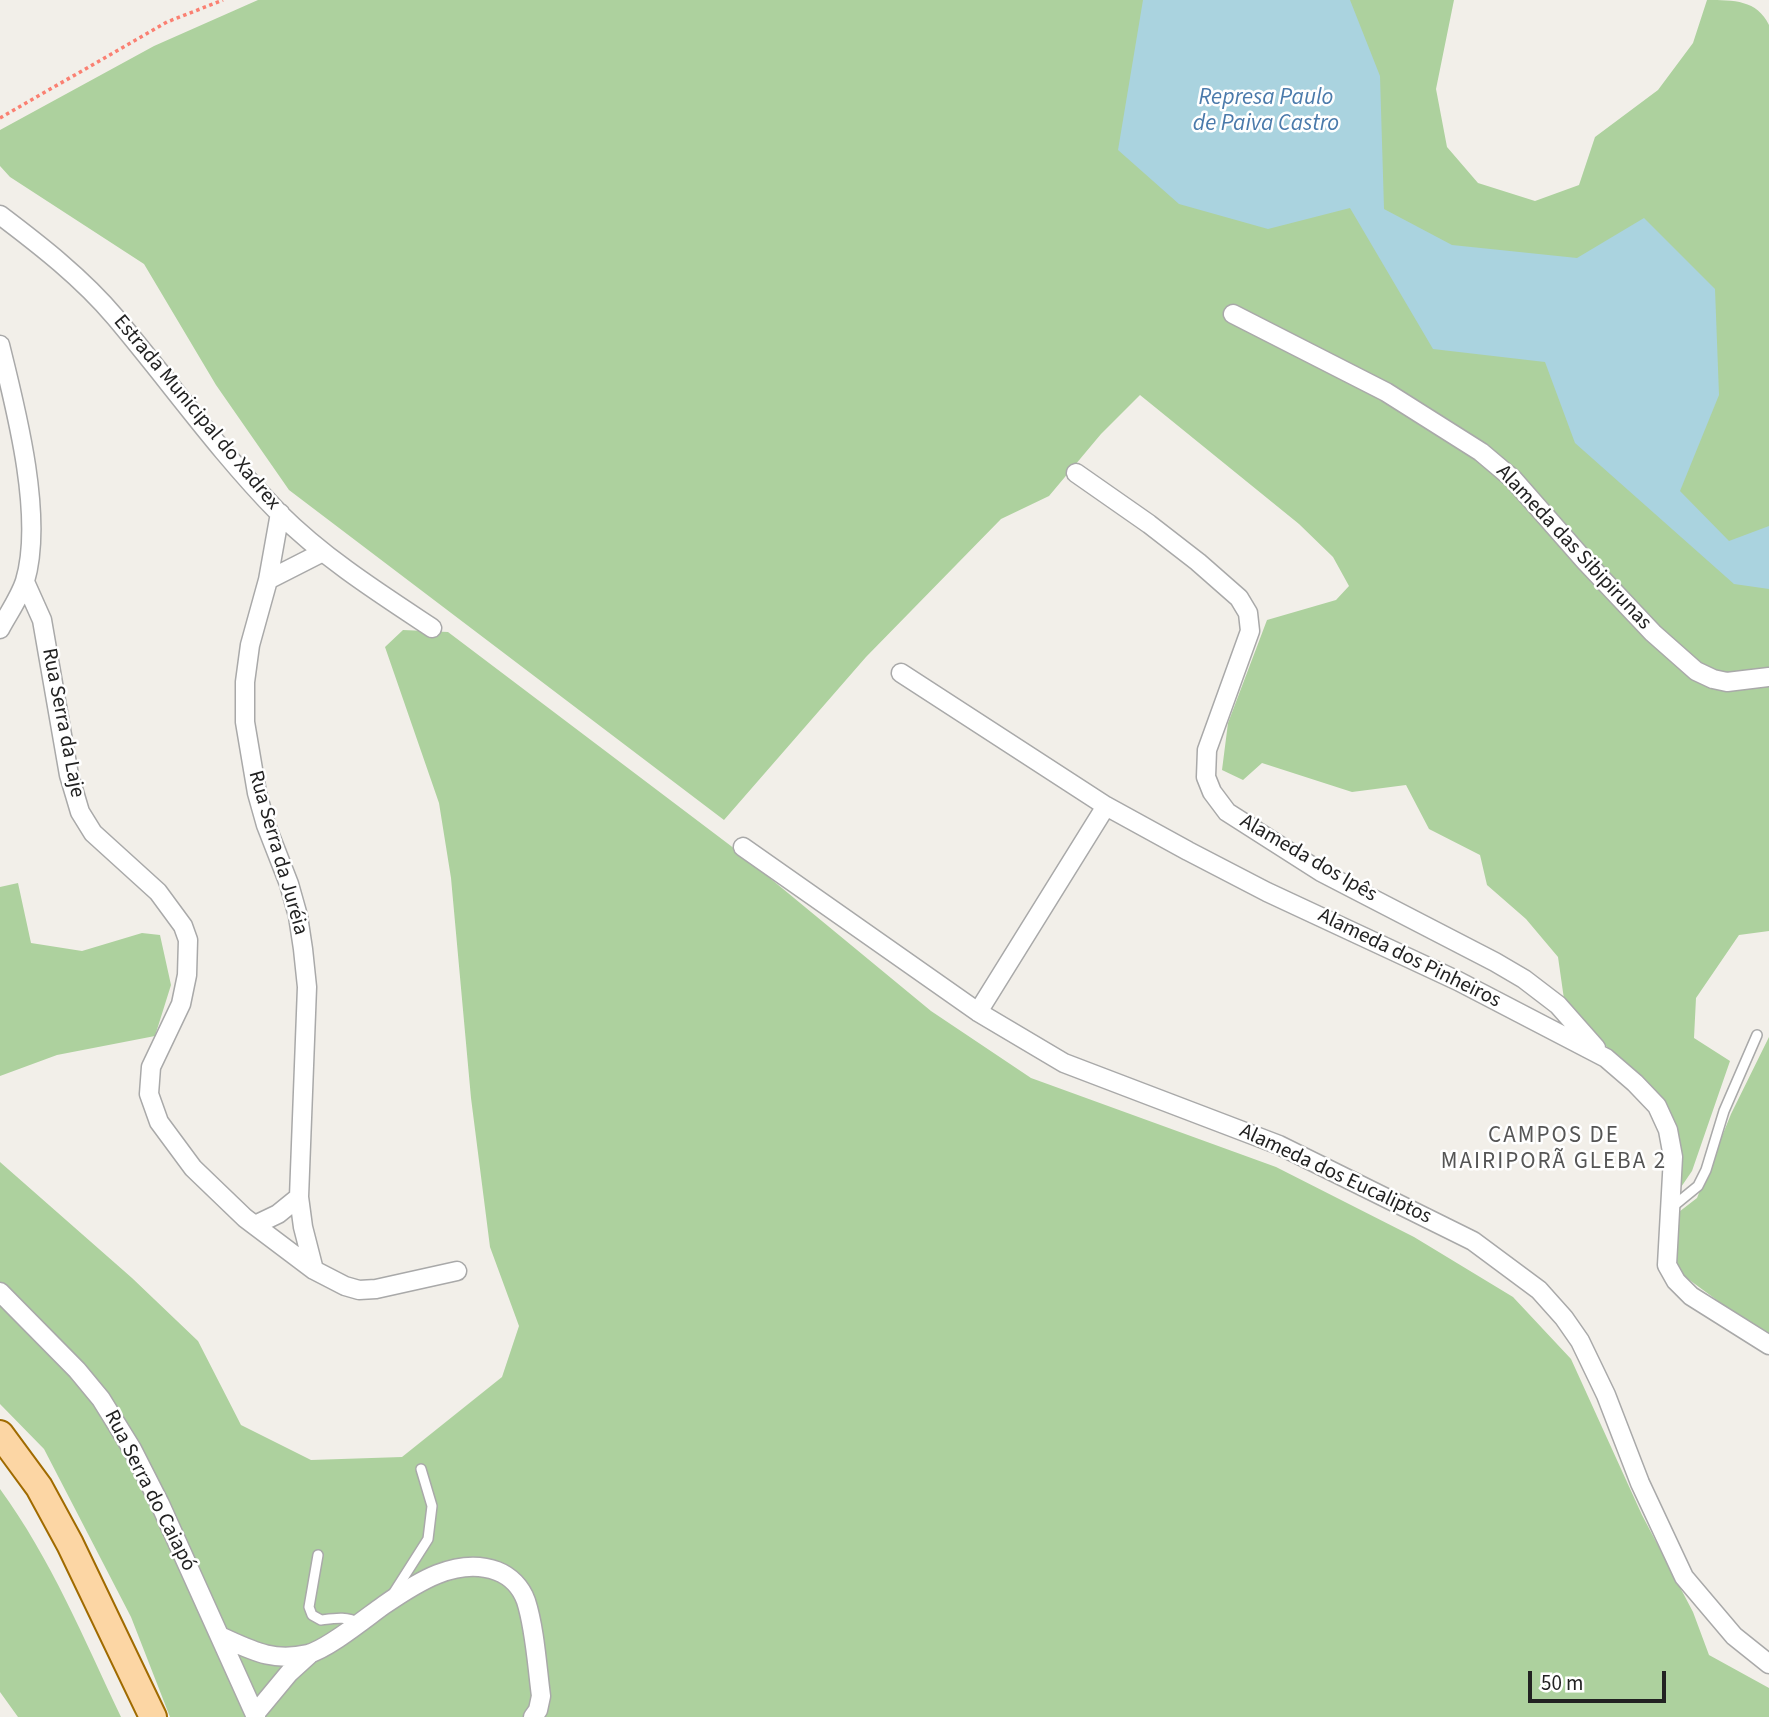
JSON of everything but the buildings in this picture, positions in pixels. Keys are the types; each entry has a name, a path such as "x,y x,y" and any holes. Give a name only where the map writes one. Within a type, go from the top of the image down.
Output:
{"main road":[{"path":"0,1434 39,1487 70,1544 153,1717"}],"street":[{"name":"Estrada Municipal do Xadrex","path":"0,215 68,270 114,316 202,426 280,513 323,552 432,628"},
{"name":"Alameda das Sibipirunas","path":"1233,314 1386,392 1481,452 1513,479 1653,633 1696,671 1727,682 1769,677"},
{"path":"0,345 12,391 30,506 30,549 25,582 0,629"},
{"name":"Alameda dos Ipês","path":"1076,473 1198,562 1240,598 1248,613 1250,631 1208,750 1206,777 1212,792 1227,812 1321,872 1524,979 1558,1005 1606,1058"},
{"name":"Rua Serra da Juréia","path":"280,513 268,580 250,645 245,682 245,722 257,793 292,895 303,949 307,987 299,1197 303,1227 314,1270"},
{"path":"268,580 323,552"},
{"name":"Rua Serra da Laje","path":"25,582 42,620 69,775 80,812 93,833 158,891 183,926 188,940 187,975 181,1004 152,1067 149,1094 159,1122 193,1168 255,1225 314,1270 345,1286 359,1290 376,1289 457,1271"},
{"name":"Alameda dos Pinheiros","path":"901,673 1105,806 1267,892 1458,981 1606,1058 1657,1106 1668,1130 1673,1157 1667,1265 1676,1281 1691,1296 1769,1345"},
{"path":"978,1012 1105,806"},
{"name":"Alameda dos Eucaliptos","path":"743,847 978,1012 1064,1063 1291,1151 1473,1241 1539,1290 1580,1341 1606,1395 1640,1483 1684,1577 1734,1636 1769,1664"},
{"path":"255,1225 278,1214 299,1197"},
{"name":"Rua Serra do Caiapó","path":"0,1293 50,1340 101,1399 132,1449 222,1637 256,1716"},
{"path":"256,1716 289,1673 311,1653 429,1578 455,1568 476,1566 507,1576 517,1585 526,1600 541,1696 538,1710 533,1717"},
{"path":"222,1637 262,1655 276,1657 311,1653"}],"lane":[{"path":"1669,1209 1698,1186 1706,1170 1724,1111 1757,1035"},
{"path":"386,1604 428,1539 432,1506 421,1469"},
{"path":"318,1555 309,1607 312,1615 321,1620 350,1618 360,1623"}],"path":[{"path":"0,118 167,22 223,0"}],"green space":[{"path":"258,0 1454,0 1436,89 1447,147 1478,183 1535,201 1579,185 1595,137 1658,90 1693,43 1707,0 1735,1 1758,11 1769,25 1769,931 1739,935 1696,998 1694,1038 1730,1061 1692,1171 1677,1193 1675,1131 1614,1055 1564,999 1558,957 1526,919 1487,885 1480,855 1429,829 1406,785 1352,792 1262,763 1243,780 1222,770 1228,723 1267,620 1336,600 1349,586 1333,557 1299,524 1140,395 1101,434 1049,496 1001,519 866,657 724,820 289,490 216,385 144,264 10,177 0,166 0,130 154,46"},
{"path":"403,630 448,632 731,846 931,1011 1031,1078 1276,1167 1414,1237 1513,1297 1571,1359 1642,1515 1693,1612 1709,1655 1769,1688 1769,1717 170,1717 131,1617 44,1449 0,1404 0,1162 132,1278 198,1341 241,1425 311,1460 402,1457 502,1377 519,1326 490,1247 471,1098 451,878 439,803 385,647"},
{"path":"18,883 31,943 82,951 142,933 160,935 171,985 155,1036 57,1055 0,1076 0,887"},
{"path":"1769,1037 1769,1336 1680,1273 1674,1251 1675,1215 1697,1198 1731,1114"},
{"path":"0,1489 51,1571 121,1717 18,1717 0,1692"}],"water":[{"name":"Represa Paulo de Paiva Castro","path":"1143,0 1350,0 1380,76 1384,209 1452,245 1577,258 1644,218 1715,289 1719,395 1680,491 1729,541 1769,526 1769,589 1734,584 1575,443 1545,362 1433,349 1350,208 1268,229 1179,204 1118,150"}],"district":[{"name":"CAMPOS DE MAIRIPORÃ GLEBA 2","path":"1554,1150"}]}
